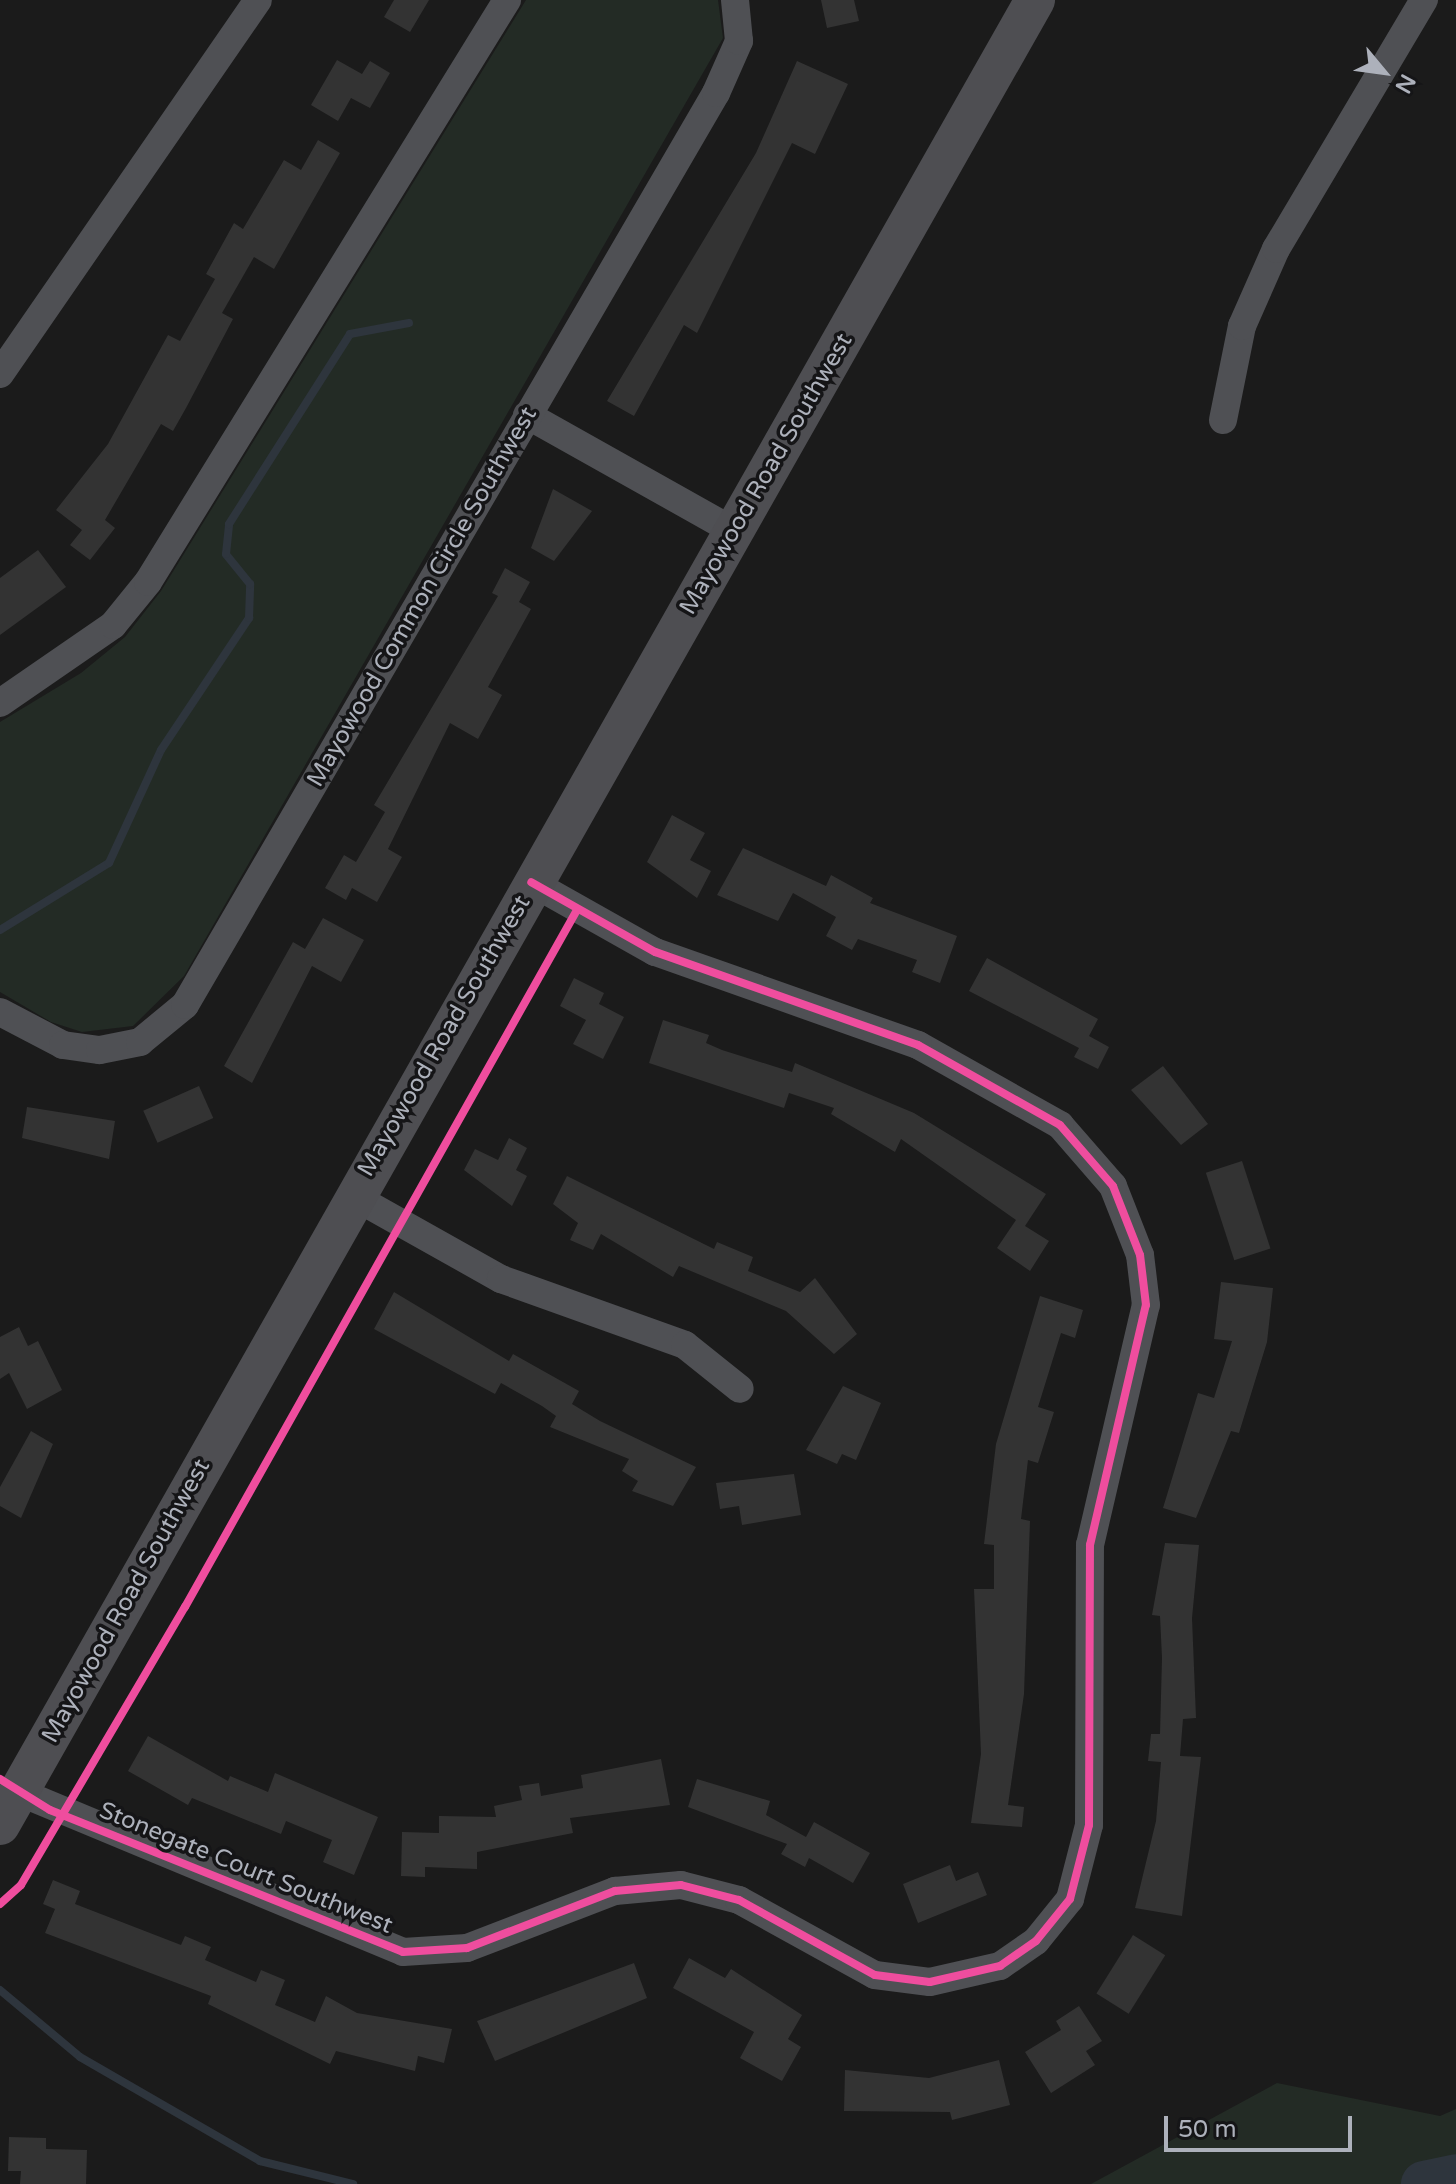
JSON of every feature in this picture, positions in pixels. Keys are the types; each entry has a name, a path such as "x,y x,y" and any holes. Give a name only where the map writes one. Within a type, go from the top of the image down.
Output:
{"street":[{"path":"0,374 258,0"},
{"path":"0,703 113,625 148,582 507,0"},
{"name":"Mayowood Common Circle Southwest","path":"0,1012 63,1045 100,1050 140,1042 178,1012 730,65 739,41 735,0"},
{"name":"Mayowood Road Southwest","path":"6,1799 1035,0"},
{"path":"1223,420 1242,326 1276,249 1424,0"},
{"path":"527,415 734,531"},
{"name":"Stonegate Court Southwest","path":"6,1799 403,1952 467,1948 615,1891 681,1885 739,1900 875,1975 930,1982 1000,1966 1036,1941 1070,1899 1089,1825 1090,1545 1146,1305 1140,1255 1113,1186 1060,1125 931,1052 845,1015 655,952 531,882"},
{"path":"353,1196 501,1279 685,1345 740,1389"}],"shaded area":[{"path":"526,0 718,0 723,38 184,976 133,1026 82,1032 51,1022 0,992 0,722 81,673 125,637 161,591"},
{"path":"1277,2083 1440,2116 1456,2109 1456,2184 1091,2184"}],"building":[{"path":"394,0 429,0 410,32 384,17"},
{"path":"821,0 854,0 859,21 827,28"},
{"path":"337,60 362,74 370,61 390,73 370,108 351,98 338,121 311,105"},
{"path":"797,61 848,84 815,154 792,143 697,333 684,325 634,416 607,401 756,153"},
{"path":"318,140 340,153 274,269 254,257 222,313 233,319 186,408 173,431 161,424 105,520 115,528 90,560 70,545 82,530 56,510 108,444 168,335 180,341 215,279 206,274 234,223 243,229 284,160 301,170"},
{"path":"553,489 592,511 554,561 531,548"},
{"path":"38,550 66,587 0,635 0,578"},
{"path":"505,568 530,582 519,602 531,609 488,687 502,695 478,739 450,723 388,849 402,857 377,902 352,888 346,900 325,888 344,855 356,862 385,812 374,805 498,596 492,593"},
{"path":"672,815 705,833 690,860 711,871 697,898 647,862"},
{"path":"743,848 826,886 831,875 873,898 870,903 957,936 940,983 912,972 917,960 858,939 852,950 826,936 836,917 793,893 778,921 717,895"},
{"path":"323,918 364,940 341,982 312,966 252,1083 224,1066 293,942 305,949"},
{"path":"987,958 1098,1019 1089,1036 1109,1047 1098,1069 1074,1057 1079,1048 969,991"},
{"path":"574,978 604,993 599,1004 624,1017 603,1059 573,1044 586,1020 560,1006"},
{"path":"663,1020 709,1035 706,1043 722,1050 792,1072 795,1063 914,1113 1046,1194 1025,1226 1049,1241 1030,1271 997,1248 1016,1220 901,1139 895,1152 831,1114 834,1108 789,1093 784,1108 649,1063"},
{"path":"1163,1066 1208,1124 1181,1145 1131,1090"},
{"path":"199,1086 213,1118 158,1143 143,1111"},
{"path":"27,1107 115,1121 109,1159 22,1138"},
{"path":"509,1138 527,1148 516,1170 527,1176 512,1206 464,1170 475,1149 498,1160"},
{"path":"1242,1161 1270,1248 1234,1260 1206,1173"},
{"path":"567,1176 714,1249 717,1242 753,1257 748,1271 800,1292 815,1278 857,1334 834,1354 786,1311 679,1266 673,1277 601,1234 593,1250 570,1240 578,1223 553,1204"},
{"path":"1221,1282 1273,1288 1267,1342 1239,1433 1231,1431 1196,1518 1163,1508 1198,1393 1214,1398 1232,1341 1214,1339"},
{"path":"394,1292 509,1361 513,1354 579,1391 572,1404 600,1421 696,1467 673,1506 632,1491 638,1481 622,1471 629,1459 550,1427 556,1416 542,1406 501,1383 495,1394 374,1329"},
{"path":"1040,1296 1083,1310 1075,1338 1061,1333 1038,1407 1054,1412 1038,1463 1028,1460 1021,1519 1030,1521 1024,1694 1008,1805 1024,1807 1022,1827 971,1823 981,1754 974,1589 994,1589 994,1545 984,1544 996,1444"},
{"path":"19,1327 28,1346 38,1341 62,1390 27,1409 9,1373 0,1379 0,1337"},
{"path":"843,1386 881,1403 856,1460 842,1454 837,1464 806,1450"},
{"path":"31,1431 53,1444 21,1518 0,1506 0,1487"},
{"path":"794,1474 801,1515 742,1525 739,1506 720,1509 716,1483"},
{"path":"1165,1543 1199,1545 1192,1618 1196,1718 1183,1719 1180,1756 1201,1757 1182,1916 1135,1908 1156,1821 1161,1762 1148,1761 1151,1734 1160,1734 1160,1616 1152,1615"},
{"path":"148,1736 228,1781 230,1776 268,1792 275,1773 378,1817 354,1875 323,1862 332,1840 286,1821 281,1834 192,1798 188,1805 128,1771"},
{"path":"661,1759 670,1805 570,1818 573,1833 477,1852 477,1869 425,1867 425,1877 401,1876 402,1832 439,1833 439,1816 496,1817 494,1806 522,1800 519,1786 539,1783 541,1796 583,1788 581,1775"},
{"path":"697,1779 770,1801 766,1815 806,1837 814,1822 870,1853 853,1883 809,1858 805,1867 781,1854 787,1844 688,1807"},
{"path":"950,1865 956,1881 978,1872 987,1895 918,1923 903,1884"},
{"path":"53,1880 80,1891 75,1904 181,1945 185,1936 211,1947 205,1960 256,1982 261,1970 285,1980 275,2005 315,2022 326,1996 357,2013 452,2029 444,2063 418,2056 415,2071 336,2051 330,2064 208,2004 211,1996 45,1933 55,1909 43,1904"},
{"path":"1133,1935 1165,1955 1129,2014 1096,1994"},
{"path":"689,1958 725,1978 731,1969 802,2015 788,2039 801,2047 782,2081 740,2058 754,2032 673,1988"},
{"path":"634,1963 647,1998 495,2061 477,2021"},
{"path":"1079,2006 1102,2041 1086,2051 1095,2065 1051,2093 1025,2052 1061,2030 1056,2021"},
{"path":"999,2060 1010,2105 952,2120 950,2112 844,2111 845,2070 929,2078"},
{"path":"9,2137 46,2138 46,2149 87,2150 86,2184 20,2184 21,2171 8,2171"}],"waterway":[{"path":"0,930 109,863 161,750 249,618 250,584 226,554 229,524 350,334 409,323"},
{"path":"0,1990 80,2057 260,2161 353,2184"},
{"path":"1424,2184 1456,2177"}],"cycle path":[{"path":"0,1779 50,1810 403,1952 467,1948 615,1891 681,1885 739,1900 875,1975 930,1982 1000,1966 1036,1941 1070,1899 1089,1825 1090,1545 1146,1305 1140,1255 1113,1186 1060,1125 918,1045 655,952 531,882"},
{"path":"0,1904 21,1885 185,1607 577,910"}]}
